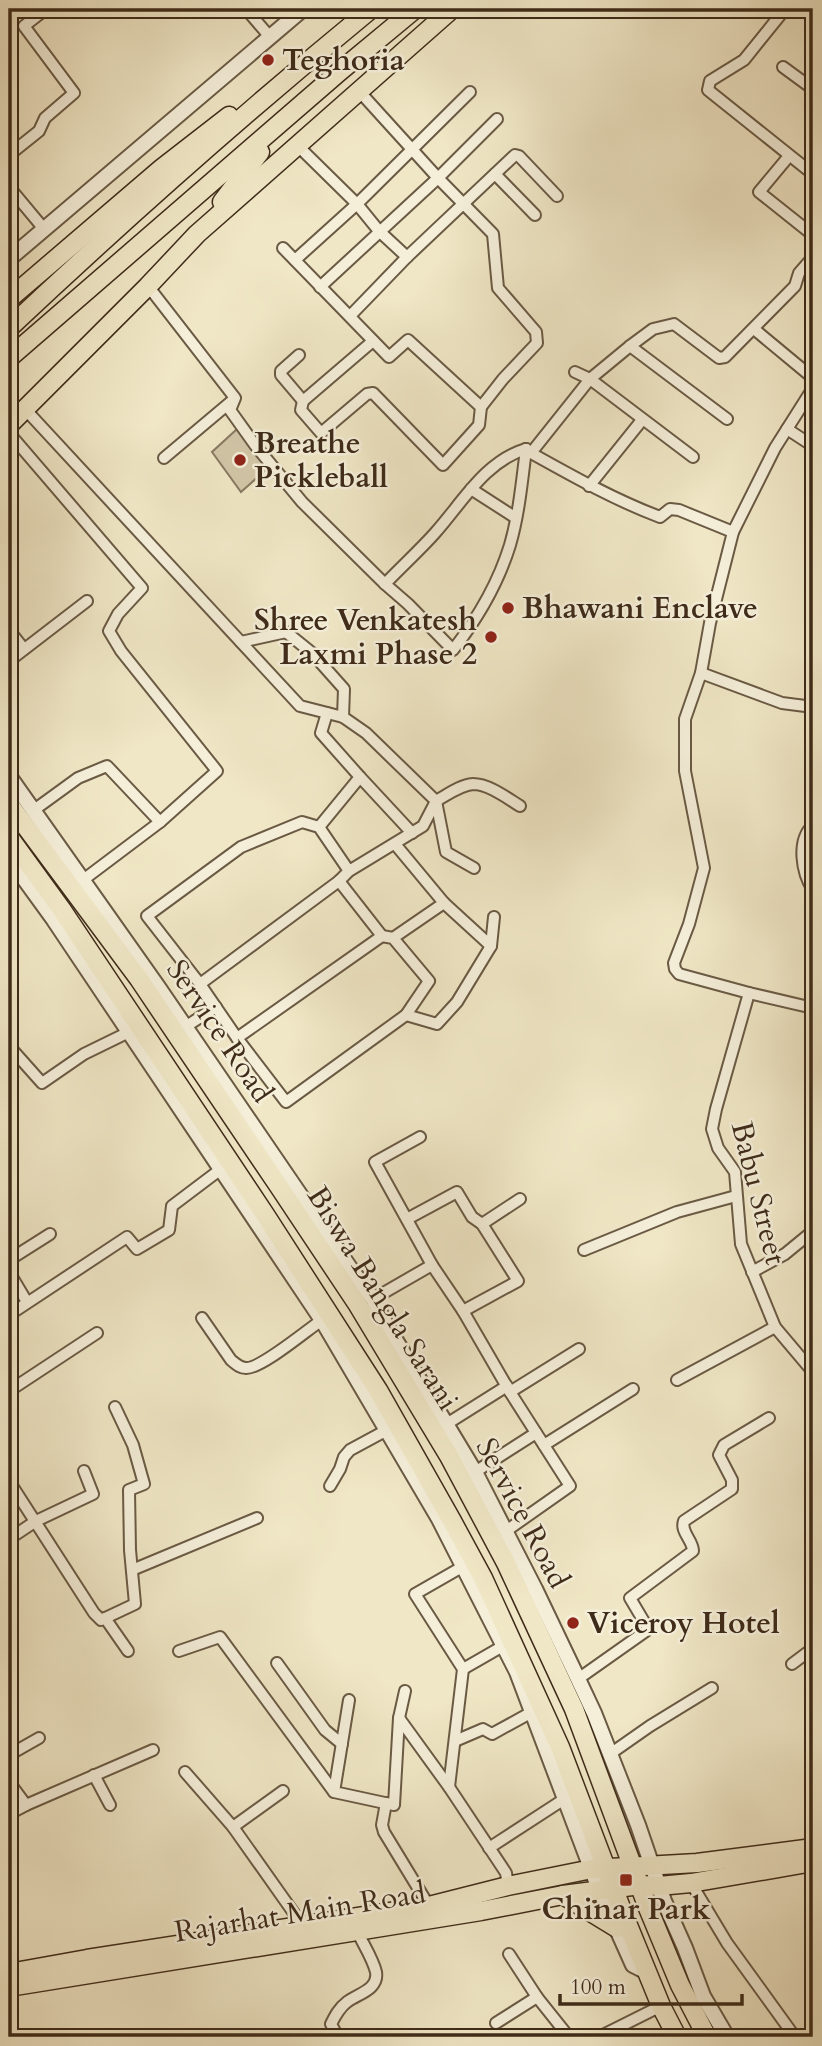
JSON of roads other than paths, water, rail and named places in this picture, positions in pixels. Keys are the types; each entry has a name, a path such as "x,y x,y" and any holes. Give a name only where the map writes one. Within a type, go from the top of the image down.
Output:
{"main road":[{"path":"9,328 196,158 371,9"},
{"path":"9,358 415,9"},
{"path":"9,425 198,234 452,9"},
{"path":"9,299 214,126 299,68"},
{"path":"198,234 281,124"},
{"name":"Biswa Bangla Sarani","path":"9,804 139,979 365,1297 506,1563 574,1709 641,1866"},
{"name":"Biswa Bangla Sarani","path":"9,837 62,909 86,958 266,1216 373,1394 468,1564 561,1748 600,1869"},
{"path":"677,2037 600,1869 697,1863 813,1847"},
{"path":"607,1889 691,1882 813,1862"},
{"path":"641,1866 640,1885 680,1985 707,2037"},
{"name":"Rajarhat Main Road","path":"9,1972 429,1906 508,1886 600,1869"},
{"name":"Rajarhat Main Road","path":"9,1987 481,1912 607,1889"},
{"path":"563,1895 617,1928"}],"street":[{"path":"9,155 39,131 45,118 74,93 24,26 46,9"},
{"path":"246,9 270,37"},
{"path":"9,259 303,9"},
{"path":"775,9 780,14 744,60 710,81 708,90 813,174"},
{"path":"783,67 813,89"},
{"path":"359,91 493,234 498,289 536,332 537,343 481,407 479,425 443,465 373,393 367,394 321,433 301,410 303,401 373,341"},
{"path":"295,260 357,204 470,92"},
{"path":"320,287 438,178 497,119"},
{"path":"298,145 407,257"},
{"path":"350,316 407,257 517,155 557,196"},
{"path":"789,156 759,192 813,235"},
{"path":"495,174 535,215"},
{"path":"9,187 44,229"},
{"path":"283,248 390,358 408,340 481,407"},
{"path":"235,398 230,410 302,502 453,650 481,613 510,546 529,451 590,379 653,329 674,324 719,358 725,357 795,286 799,273 813,257"},
{"path":"148,286 235,398"},
{"path":"754,329 813,377"},
{"path":"630,346 727,419"},
{"path":"299,355 281,371 281,375 303,401"},
{"path":"575,372 590,379 693,457"},
{"path":"813,388 775,448 733,532 710,623 701,673 685,719 685,771 704,868 689,924 674,963 679,974 813,1008"},
{"path":"164,458 235,398"},
{"path":"25,409 300,706 343,717 366,733 436,802 446,852 474,868"},
{"path":"589,486 642,420"},
{"path":"788,429 813,446"},
{"path":"9,433 142,587 118,614 109,631 121,651 217,771 160,822 83,880"},
{"path":"385,584 435,533 471,489 509,456 529,451 622,502 660,517 670,509 679,510 733,532"},
{"path":"471,489 516,518"},
{"path":"9,661 87,601"},
{"path":"9,630 24,649"},
{"path":"241,642 286,632 312,653 344,689 343,717"},
{"path":"701,673 782,703 813,707"},
{"path":"327,713 321,733 412,833"},
{"path":"34,810 78,778 107,766 160,822"},
{"name":"Service Road","path":"9,776 186,1027 365,1297 475,1472 578,1679 638,1825 641,1866 659,1886 703,1996 727,2037"},
{"path":"319,827 360,777"},
{"path":"200,984 349,872 423,826 436,802 460,788 474,784 496,791 520,806"},
{"path":"339,881 429,981 406,1014 286,1102 147,916 241,847 302,822 319,827 349,872"},
{"path":"813,825 803,841 813,890"},
{"path":"395,844 444,903 491,946"},
{"path":"9,858 86,958 129,1032 373,1394 387,1430 468,1564 517,1672 566,1798 600,1869"},
{"path":"237,1038 388,937 444,903"},
{"path":"406,1014 437,1024 457,1002 491,946 494,917"},
{"name":"Babu Street","path":"749,993 712,1129 718,1148 735,1172 741,1244 752,1272 775,1327 813,1372"},
{"path":"186,1027 216,1007"},
{"path":"9,1045 42,1083 84,1054 129,1032"},
{"path":"420,1137 375,1162 432,1265 570,1486 506,1531"},
{"path":"9,1315 127,1237 137,1249 169,1230 172,1206 221,1169"},
{"path":"407,1219 457,1192 472,1217 482,1224 519,1280 463,1311"},
{"path":"584,1250 677,1212 736,1196"},
{"path":"482,1224 520,1199"},
{"path":"752,1272 785,1254 813,1231"},
{"path":"9,1260 50,1234"},
{"path":"365,1297 432,1265"},
{"path":"9,1272 27,1302"},
{"path":"202,1318 231,1360 237,1366 247,1368 257,1366 322,1320"},
{"path":"677,1380 775,1327"},
{"path":"9,1391 97,1333"},
{"path":"445,1425 579,1349"},
{"path":"544,1446 633,1389"},
{"path":"9,1481 101,1620 135,1604 129,1490 144,1483 133,1445 114,1407"},
{"path":"578,1679 646,1631 648,1628 630,1598 693,1551 683,1528 684,1521 732,1489 732,1480 719,1455 720,1450 769,1418"},
{"path":"330,1486 350,1450 387,1430"},
{"path":"475,1472 536,1433"},
{"path":"9,1539 36,1521 93,1494 84,1471"},
{"path":"132,1570 257,1518"},
{"path":"449,1787 463,1669 415,1594 468,1564"},
{"path":"105,1618 128,1651"},
{"path":"179,1651 220,1637 334,1791 394,1805 399,1718 405,1690"},
{"path":"463,1669 503,1646"},
{"path":"792,1664 808,1652 813,1654"},
{"path":"277,1663 325,1730 342,1744"},
{"path":"610,1754 712,1688"},
{"path":"334,1791 349,1700"},
{"path":"455,1741 483,1729 492,1734 532,1712"},
{"path":"399,1718 506,1873 508,1886"},
{"path":"9,1755 39,1738"},
{"path":"9,1814 153,1750"},
{"path":"185,1772 233,1827 303,1926"},
{"path":"94,1775 110,1805"},
{"path":"9,1782 26,1805"},
{"path":"233,1827 283,1791"},
{"path":"489,1848 566,1798"},
{"path":"386,1803 382,1825 384,1832 429,1906"},
{"path":"691,1882 727,1943 794,2037"},
{"path":"607,1889 617,1928 633,1965 647,1972"},
{"path":"338,2037 331,2024 338,2010 348,2001 369,1990 376,1979 375,1970 357,1931"},
{"path":"509,1954 537,1997 569,2037"},
{"path":"496,2023 537,1997"},
{"path":"599,2037 661,2006"}],"place":[{"name":"Teghoria","path":"268,60"},
{"name":"Breathe Pickleball","path":"240,460"},
{"name":"Bhawani Enclave","path":"508,608"},
{"name":"Shree Venkatesh Laxmi Phase 2","path":"491,637"},
{"name":"Viceroy Hotel","path":"573,1623"},
{"name":"Chinar Park","path":"626,1880"}]}
